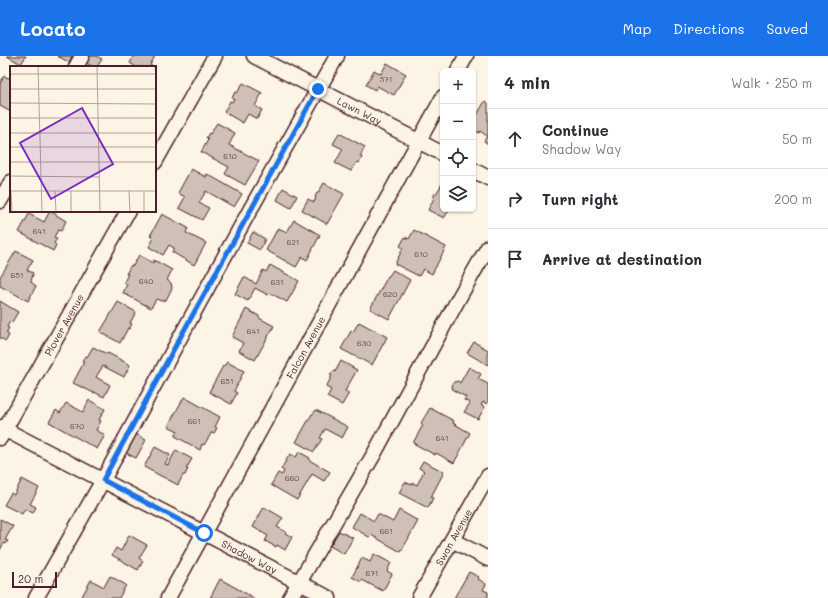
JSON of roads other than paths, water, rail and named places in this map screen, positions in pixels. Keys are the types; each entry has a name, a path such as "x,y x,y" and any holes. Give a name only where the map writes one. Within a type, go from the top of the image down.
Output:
{"street":[{"path":"77,66 82,56"},
{"path":"156,160 215,56"},
{"name":"Lawn Way","path":"254,56 440,152"},
{"path":"36,598 103,480 176,345 337,56"},
{"path":"460,68 466,56"},
{"name":"Falcon Avenue","path":"168,598 440,102"},
{"path":"476,172 488,178"},
{"path":"0,201 10,184"},
{"name":"Plover Avenue","path":"2,431 127,212"},
{"path":"290,598 374,454 488,247"},
{"name":"Shadow Way","path":"2,431 103,480 329,598"},
{"name":"Swan Avenue","path":"420,598 488,476"},
{"path":"452,540 488,559"}]}
